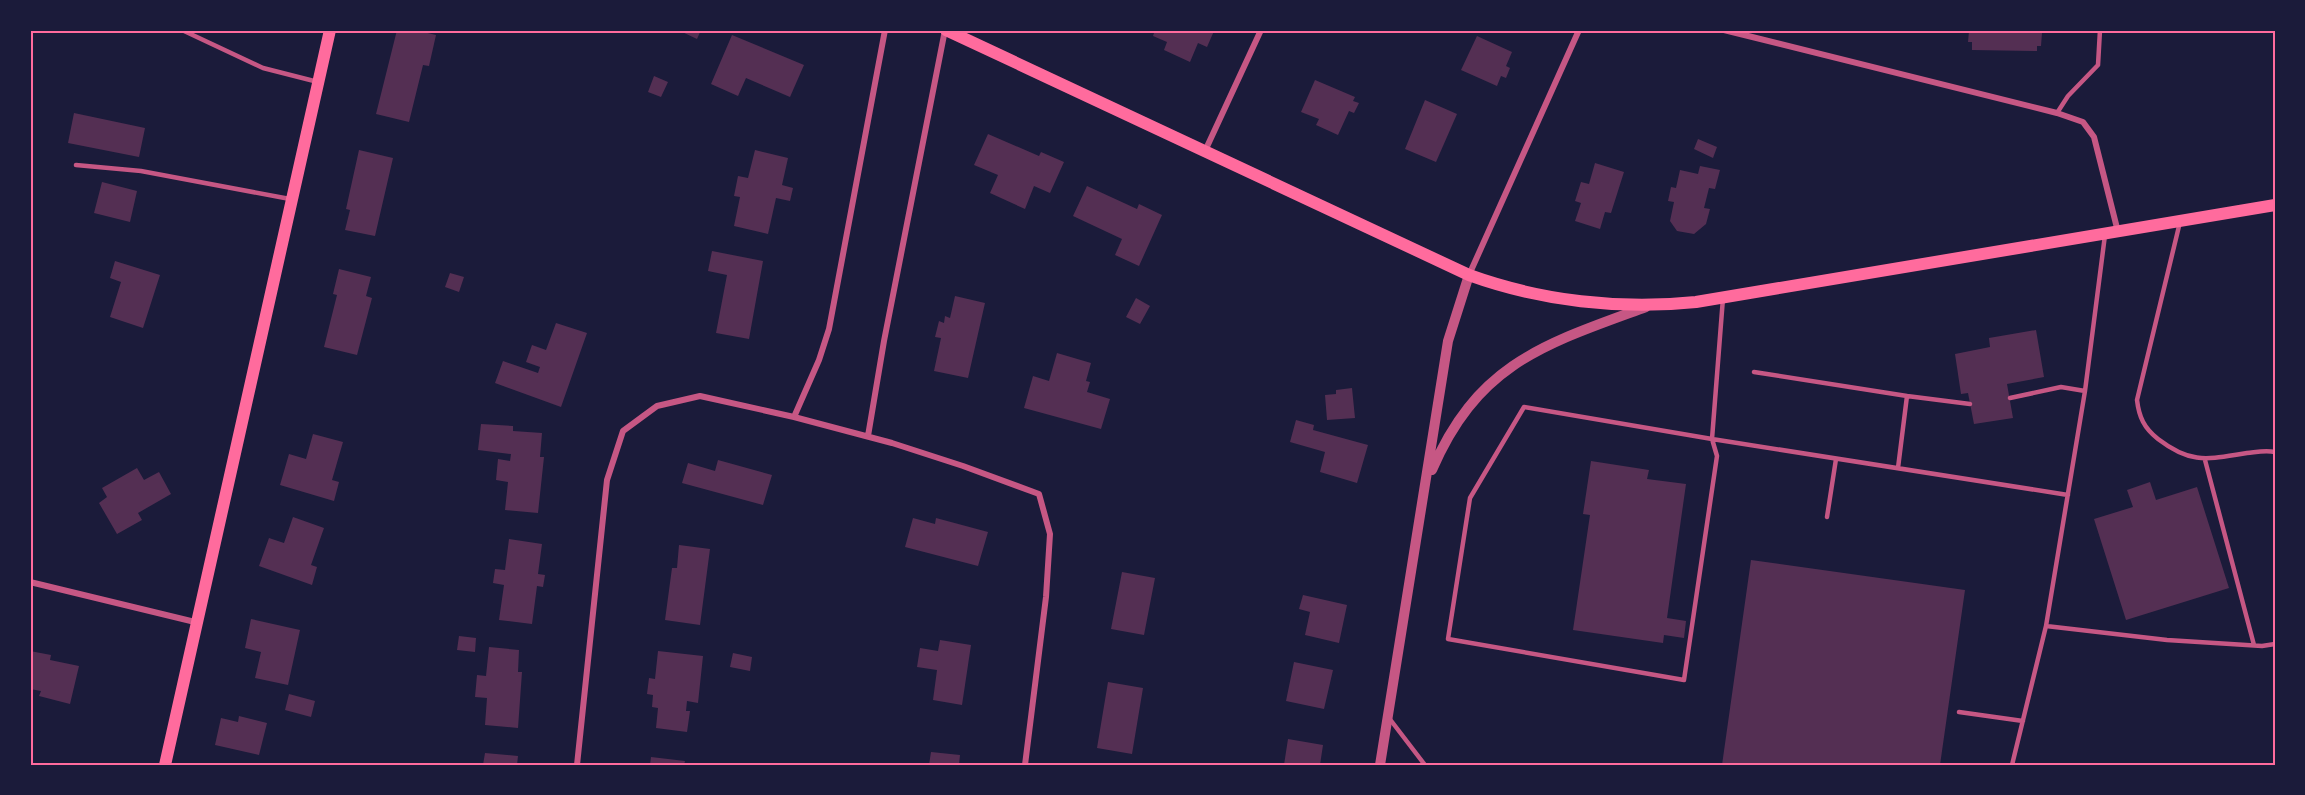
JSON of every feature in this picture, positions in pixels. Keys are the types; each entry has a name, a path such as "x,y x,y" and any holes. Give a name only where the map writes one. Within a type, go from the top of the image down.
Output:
{"main road":[{"path":"165,765 195,622 230,477 330,30"},
{"path":"945,30 1469,274 1496,284 1545,296 1596,303 1649,305 1723,298 2275,205"}],"street":[{"path":"794,417 819,360 829,329 885,30"},
{"path":"868,436 884,341 945,30"},
{"path":"1205,151 1261,30"},
{"path":"1380,765 1448,341 1469,274 1579,30"},
{"path":"1724,30 2057,113 2083,122 2094,137 2118,232"},
{"path":"1425,484 1439,453 1462,413 1510,366 1562,338 1649,305"},
{"path":"577,765 607,480 623,431 657,406 700,396 868,436 963,466 1039,494 1050,534 1046,597 1025,765"},
{"path":"30,582 195,622"}],"lane":[{"path":"182,30 263,69 318,82"},
{"path":"2057,113 2068,96 2098,65 2100,30"},
{"path":"76,165 141,171 291,199"},
{"path":"2180,222 2137,400 2141,422 2173,450 2189,457 2205,460 2264,450 2275,452"},
{"path":"2012,765 2046,626 2085,391 2105,235"},
{"path":"1723,298 1712,439 1717,456 1684,680 1448,639 1470,498 1524,407 1712,439 2068,495"},
{"path":"1754,372 1970,404"},
{"path":"2010,398 2061,387 2085,391"},
{"path":"1898,468 1907,396"},
{"path":"1827,517 1836,459"},
{"path":"2205,460 2254,645"},
{"path":"2046,626 2167,640 2275,644"},
{"path":"1959,712 2023,721"},
{"path":"1388,716 1425,765"}],"building":[{"path":"397,30 415,30 436,35 429,66 423,65 409,122 376,114"},
{"path":"678,30 701,30 697,39"},
{"path":"1155,30 1214,31 1207,47 1198,43 1190,62 1164,50 1167,42 1153,36"},
{"path":"2037,30 2037,33 2042,33 2041,46 2037,46 2037,51 1972,50 1972,42 1968,42 1969,31"},
{"path":"732,35 804,65 790,97 746,78 738,96 711,84"},
{"path":"1477,36 1512,52 1506,66 1510,68 1506,78 1501,76 1497,86 1461,70"},
{"path":"654,76 668,82 661,97 648,92"},
{"path":"1315,80 1355,97 1353,101 1359,103 1354,113 1349,111 1338,135 1316,125 1319,119 1301,112"},
{"path":"1425,100 1457,114 1436,162 1405,149"},
{"path":"74,113 145,128 139,157 68,143"},
{"path":"988,134 1039,156 1041,152 1064,162 1050,193 1034,186 1025,209 990,193 998,175 974,165"},
{"path":"1698,139 1717,147 1713,158 1694,149"},
{"path":"359,150 393,158 375,236 345,230 350,210 346,209"},
{"path":"755,150 788,158 782,185 793,188 790,201 776,198 768,234 734,226 740,197 734,196 738,176 748,178"},
{"path":"1595,163 1624,172 1611,213 1605,212 1600,229 1575,221 1581,203 1575,201 1581,182 1589,184"},
{"path":"1700,166 1720,170 1715,189 1709,188 1704,208 1710,209 1706,224 1694,234 1677,231 1670,221 1674,202 1668,201 1671,187 1676,188 1680,170 1698,174"},
{"path":"102,182 137,191 130,222 94,213"},
{"path":"1087,186 1137,209 1139,204 1162,215 1139,266 1115,255 1122,239 1073,216"},
{"path":"712,251 763,261 749,339 716,333 727,275 708,271"},
{"path":"115,261 160,275 143,328 110,317 121,282 110,278"},
{"path":"339,269 371,277 366,296 372,298 357,355 324,347 337,295 333,294"},
{"path":"450,273 464,277 459,292 445,287"},
{"path":"955,296 985,303 968,378 934,371 941,338 935,337 939,321 944,323 945,316 950,318"},
{"path":"1136,298 1150,306 1140,324 1126,317"},
{"path":"556,323 587,333 561,407 495,383 503,361 538,373 540,367 526,362 532,345 546,350"},
{"path":"2036,330 2044,377 2007,384 2013,418 1974,424 1968,393 1961,394 1955,354 1990,347 1989,338"},
{"path":"1057,353 1091,363 1086,381 1090,382 1087,392 1110,399 1101,429 1024,408 1033,376 1049,381"},
{"path":"1352,388 1355,418 1327,420 1325,395 1336,394 1336,390"},
{"path":"1296,420 1314,425 1313,430 1368,445 1357,483 1320,472 1325,452 1290,442"},
{"path":"481,424 513,426 513,431 542,433 540,457 544,457 538,513 505,510 508,482 496,480 498,459 510,461 511,454 478,450"},
{"path":"313,434 343,442 332,480 339,482 334,501 280,485 289,454 306,459"},
{"path":"718,460 772,475 763,505 682,483 688,463 715,471"},
{"path":"1591,461 1649,470 1647,479 1686,484 1667,618 1686,621 1684,638 1664,635 1663,643 1573,630 1590,515 1583,514"},
{"path":"137,468 144,480 159,472 171,494 138,513 142,520 117,534 99,503 107,497 102,488"},
{"path":"2150,482 2156,500 2197,487 2229,588 2126,620 2094,519 2133,507 2127,490"},
{"path":"293,517 324,528 311,565 317,567 312,585 259,566 269,538 284,543"},
{"path":"913,518 935,524 936,518 988,532 978,566 905,547"},
{"path":"509,539 542,544 538,574 545,575 543,587 537,586 532,624 499,620 504,585 493,583 495,569 505,570"},
{"path":"679,545 710,549 700,625 665,620 672,568 677,568"},
{"path":"1751,560 1965,590 1940,765 1722,765"},
{"path":"1122,572 1155,578 1144,635 1111,629"},
{"path":"1303,595 1347,605 1339,643 1305,635 1310,612 1299,609"},
{"path":"251,619 300,630 288,685 255,678 261,652 245,648"},
{"path":"459,636 476,638 475,652 457,650"},
{"path":"940,640 971,645 962,705 933,700 937,670 917,667 920,648 938,651"},
{"path":"489,647 519,650 518,672 522,672 518,728 485,725 487,698 475,697 477,675 486,676"},
{"path":"30,651 51,655 50,660 79,666 70,704 39,696 41,691 30,689"},
{"path":"658,651 703,656 698,703 687,701 686,711 690,711 687,732 656,728 658,708 652,707 653,695 647,694 649,678 655,679"},
{"path":"733,653 752,657 750,671 730,667"},
{"path":"1294,662 1333,670 1324,709 1286,701"},
{"path":"1108,682 1143,688 1132,754 1097,748"},
{"path":"289,694 315,701 311,717 285,710"},
{"path":"239,716 267,723 259,755 215,745 221,718 238,722"},
{"path":"1288,739 1323,745 1320,765 1284,765"},
{"path":"931,752 960,755 959,765 929,765"},
{"path":"485,753 518,756 517,765 483,765"},
{"path":"651,757 685,761 684,765 650,765"}]}
